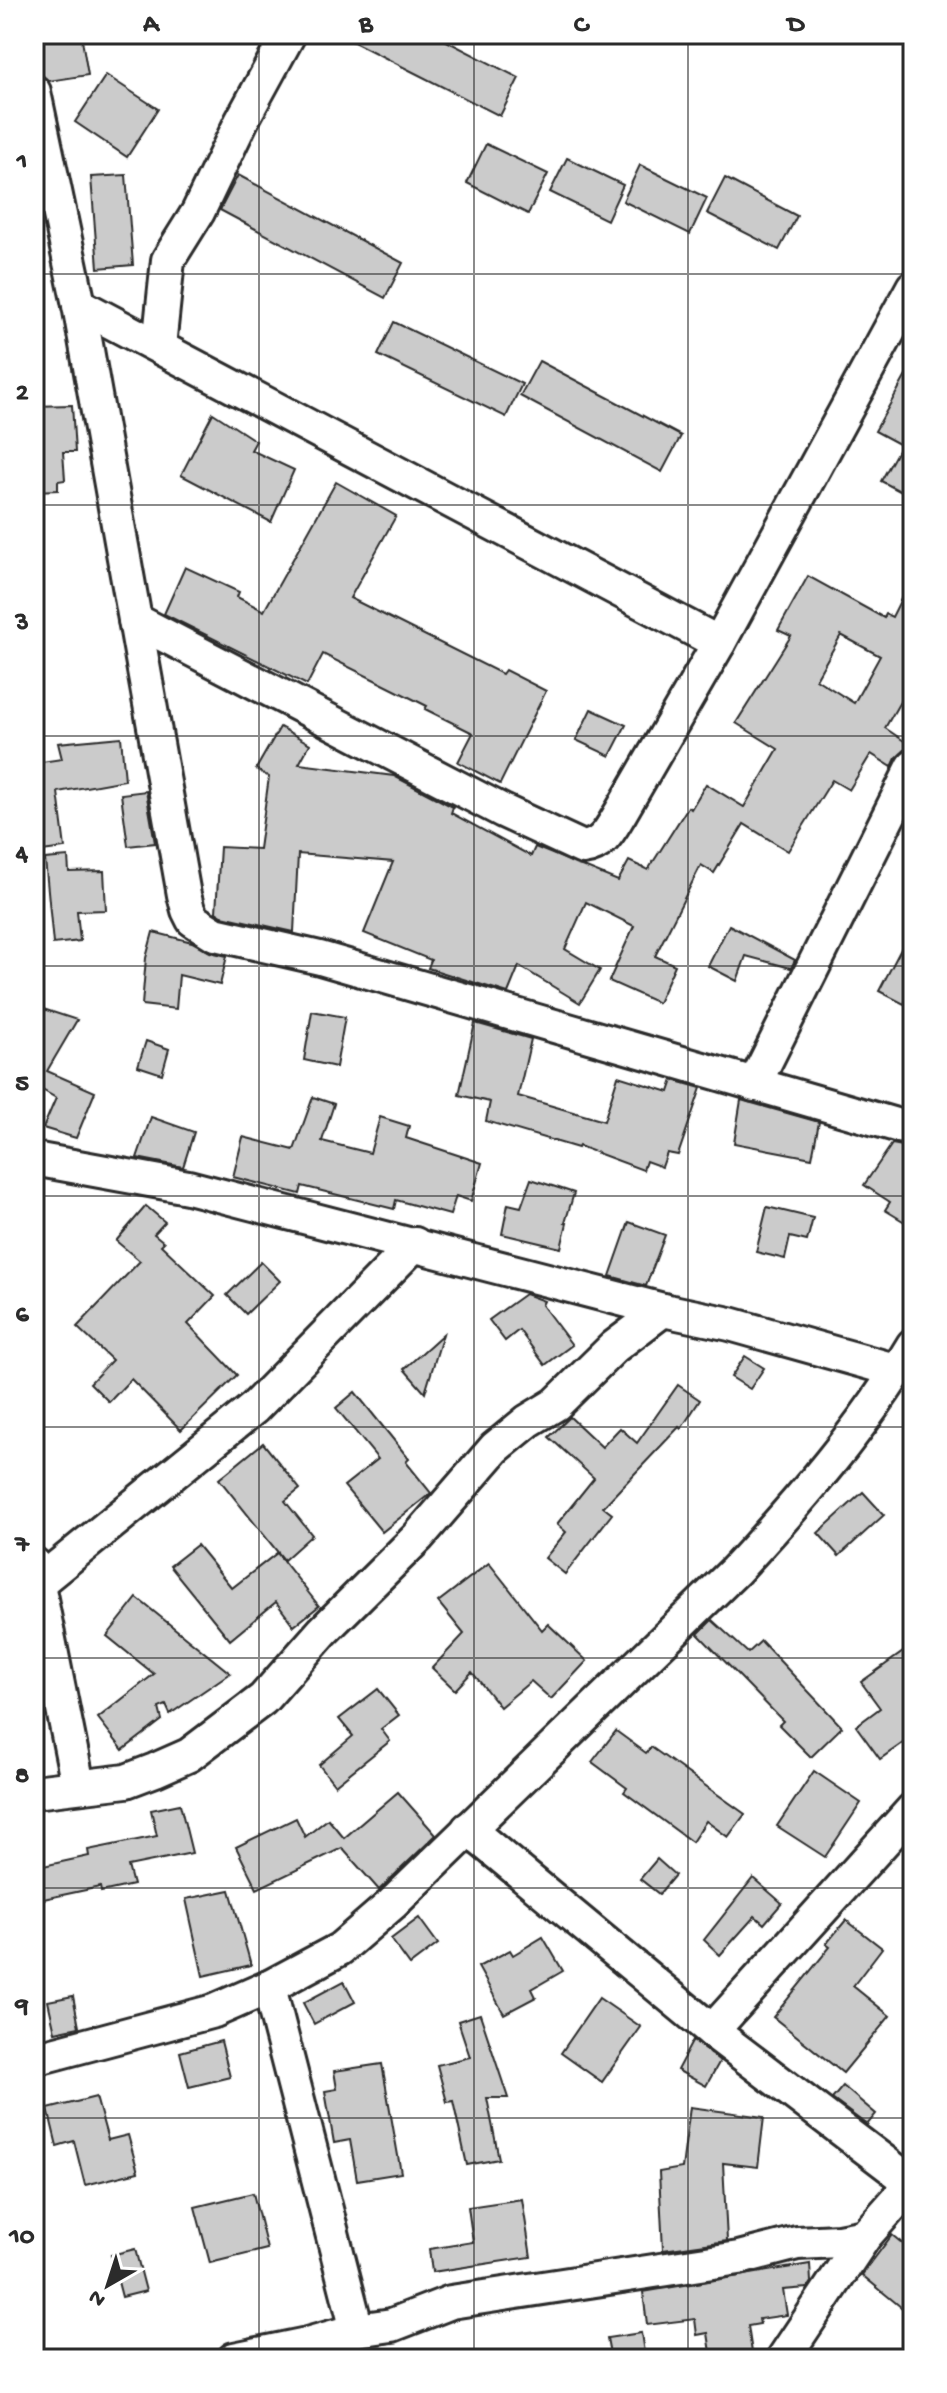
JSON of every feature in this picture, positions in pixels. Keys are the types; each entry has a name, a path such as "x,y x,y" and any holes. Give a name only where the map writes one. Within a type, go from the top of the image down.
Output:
{"street":[{"path":"159,346 168,260 198,212 241,122 289,34"},
{"path":"34,92 79,305 184,895 188,910 201,926 215,934 320,958 913,1130"},
{"path":"135,620 503,811 583,848 595,846 604,839 719,643 913,287"},
{"path":"79,305 719,643"},
{"path":"754,1085 913,767"},
{"path":"34,1159 188,1187 663,1310 905,1358 842,1447 785,1518 735,1571 392,1904 340,1949 269,1987 214,2011 34,2059"},
{"path":"78,1785 36,1572 254,1408 415,1244"},
{"path":"34,1792 126,1781 189,1755 263,1699 323,1631 418,1537 495,1448 528,1421 556,1404 614,1347 663,1310"},
{"path":"712,2031 913,1809"},
{"path":"468,1829 712,2031 912,2182 865,2236 783,2359"},
{"path":"269,1987 357,2330"},
{"path":"234,2359 357,2330 392,2325 451,2302 725,2260 797,2243 865,2236"}],"building":[{"path":"34,34 81,34 88,75 49,81 41,74 34,74"},
{"path":"338,34 433,34 519,78 500,116"},
{"path":"106,75 158,109 127,157 75,122"},
{"path":"486,144 548,174 528,214 467,183"},
{"path":"567,158 623,185 607,220 550,192"},
{"path":"640,165 707,198 690,234 623,201"},
{"path":"126,175 133,265 98,268 91,177"},
{"path":"238,175 403,263 385,298 220,210"},
{"path":"725,178 797,216 779,250 707,213"},
{"path":"394,322 522,384 506,417 378,355"},
{"path":"539,361 681,436 662,472 520,396"},
{"path":"913,363 913,498 881,481 901,445 875,431"},
{"path":"72,405 75,452 63,452 65,480 58,481 58,490 34,491 34,406"},
{"path":"213,413 256,441 251,450 294,470 271,522 181,475"},
{"path":"336,482 396,516 350,598 502,674 505,670 546,691 500,784 458,762 473,733 425,709 427,706 323,654 307,685 164,614 185,567 239,592 237,597 264,611"},
{"path":"913,575 913,679 885,728 910,745 896,758 892,767 871,754 849,790 832,780 788,851 744,824 714,873 701,865 655,956 675,965 658,1003 609,981 634,926 586,902 565,949 600,970 580,1003 519,966 508,993 428,968 431,960 364,933 393,862 298,854 294,932 216,912 220,847 259,849 269,777 256,769 280,727 310,744 299,764 394,776 453,807 451,813 531,856 535,847 618,881 629,861 648,870 706,784 744,807 778,749 736,723 791,636 778,630 808,576 884,618 886,614 892,617","holes":["841,635 880,656 854,703 816,679"]},
{"path":"591,709 626,725 610,756 576,740"},
{"path":"121,737 125,780 58,792 65,848 34,852 34,763 62,759 58,743"},
{"path":"146,791 155,843 128,846 121,794"},
{"path":"68,857 69,872 104,871 106,910 77,911 80,941 53,944 45,859"},
{"path":"729,925 795,960 791,968 746,956 737,981 708,966"},
{"path":"913,926 913,988 904,1004 879,991"},
{"path":"153,932 192,942 210,952 227,956 220,985 179,975 176,1009 142,1005 146,958"},
{"path":"34,1006 77,1020 47,1071 95,1092 76,1138 43,1128 56,1098 37,1087 34,1092"},
{"path":"312,1011 345,1017 336,1067 304,1060"},
{"path":"475,1023 531,1039 518,1096 604,1121 618,1076 669,1092 673,1080 701,1088 678,1155 667,1153 662,1167 646,1161 643,1170 579,1146 486,1121 490,1102 459,1095"},
{"path":"146,1041 169,1049 162,1074 138,1066"},
{"path":"313,1097 334,1104 322,1141 370,1153 380,1117 409,1126 406,1138 482,1163 471,1201 456,1196 450,1215 396,1200 394,1209 302,1186 300,1194 233,1177 243,1137 294,1150"},
{"path":"741,1100 819,1122 812,1158 734,1143"},
{"path":"151,1117 194,1132 183,1167 137,1158"},
{"path":"892,1144 913,1148 913,1227 885,1210 890,1202 864,1185"},
{"path":"531,1179 574,1193 561,1248 502,1234 508,1204 521,1207"},
{"path":"146,1206 165,1222 154,1234 164,1242 161,1245 215,1296 188,1324 237,1375 181,1430 131,1379 109,1402 90,1383 112,1360 77,1327 140,1261 116,1241"},
{"path":"767,1207 813,1218 807,1241 790,1237 785,1259 756,1252"},
{"path":"629,1222 665,1235 646,1286 610,1276"},
{"path":"261,1262 280,1281 246,1314 227,1295"},
{"path":"525,1294 544,1301 542,1305 572,1345 545,1365 519,1330 505,1341 489,1320"},
{"path":"443,1334 425,1393 404,1369"},
{"path":"745,1356 764,1368 750,1389 731,1377"},
{"path":"678,1385 700,1400 681,1429 679,1427 603,1507 612,1514 565,1574 545,1558 566,1532 557,1524 594,1478 549,1437 570,1417 602,1447 620,1428 637,1443"},
{"path":"355,1392 409,1459 406,1462 431,1493 382,1532 344,1486 378,1459 336,1408"},
{"path":"263,1443 300,1489 285,1501 312,1535 284,1560 219,1479"},
{"path":"863,1492 884,1515 839,1556 818,1533"},
{"path":"197,1545 232,1588 277,1553 319,1606 294,1626 276,1602 230,1640 170,1566"},
{"path":"489,1563 542,1630 548,1624 587,1661 551,1699 531,1681 500,1707 472,1672 455,1690 432,1668 464,1634 438,1602"},
{"path":"137,1598 230,1673 170,1714 166,1705 159,1708 162,1720 123,1750 98,1718 154,1674 107,1636"},
{"path":"712,1620 748,1653 761,1641 842,1727 811,1757 779,1725 783,1721 698,1634"},
{"path":"913,1645 913,1736 880,1759 856,1726 880,1708 861,1682"},
{"path":"378,1689 399,1715 381,1729 390,1741 335,1785 319,1765 353,1736 339,1719"},
{"path":"616,1731 646,1753 651,1747 745,1814 728,1837 706,1821 692,1842 624,1792 627,1788 592,1762"},
{"path":"814,1771 861,1803 825,1857 777,1826"},
{"path":"398,1792 436,1835 379,1890 342,1848 257,1889 236,1847 296,1818 305,1837 328,1819 344,1838"},
{"path":"180,1804 192,1853 128,1866 133,1885 101,1892 100,1887 34,1901 34,1868 89,1856 88,1850 157,1836 151,1810"},
{"path":"657,1859 675,1875 659,1894 640,1879"},
{"path":"753,1878 782,1903 764,1924 755,1916 720,1955 704,1940"},
{"path":"230,1890 251,1965 203,1976 186,1899"},
{"path":"419,1918 438,1944 410,1965 391,1939"},
{"path":"846,1920 882,1948 853,1986 890,2016 843,2073 773,2017 830,1947 826,1944"},
{"path":"543,1937 563,1971 532,1989 536,1997 504,2014 478,1967 510,1950 513,1955"},
{"path":"344,1981 355,2002 314,2024 303,2003"},
{"path":"73,1996 79,2027 55,2032 48,2001"},
{"path":"599,1998 641,2027 602,2082 561,2053"},
{"path":"480,2014 508,2098 487,2098 499,2159 467,2165 453,2101 447,2102 437,2065 470,2057 458,2021"},
{"path":"693,2040 720,2061 706,2086 677,2070"},
{"path":"221,2041 230,2077 189,2087 180,2052"},
{"path":"382,2064 401,2173 357,2180 350,2140 334,2143 325,2091 337,2089 334,2071"},
{"path":"843,2086 876,2114 867,2125 832,2099"},
{"path":"96,2097 108,2140 128,2135 138,2172 85,2185 74,2141 57,2146 48,2109"},
{"path":"690,2107 764,2117 758,2167 723,2163 727,2241 663,2250 659,2172 682,2168"},
{"path":"253,2193 267,2249 210,2263 195,2207"},
{"path":"522,2199 531,2257 432,2272 429,2249 473,2242 468,2207"},
{"path":"892,2235 913,2252 913,2317 862,2275"},
{"path":"135,2249 146,2291 122,2297 111,2255"},
{"path":"810,2264 811,2282 807,2288 783,2290 787,2315 759,2319 760,2324 748,2326 753,2359 712,2359 708,2333 697,2335 695,2319 647,2325 643,2292"},
{"path":"641,2333 645,2359 611,2359 607,2338"}]}
